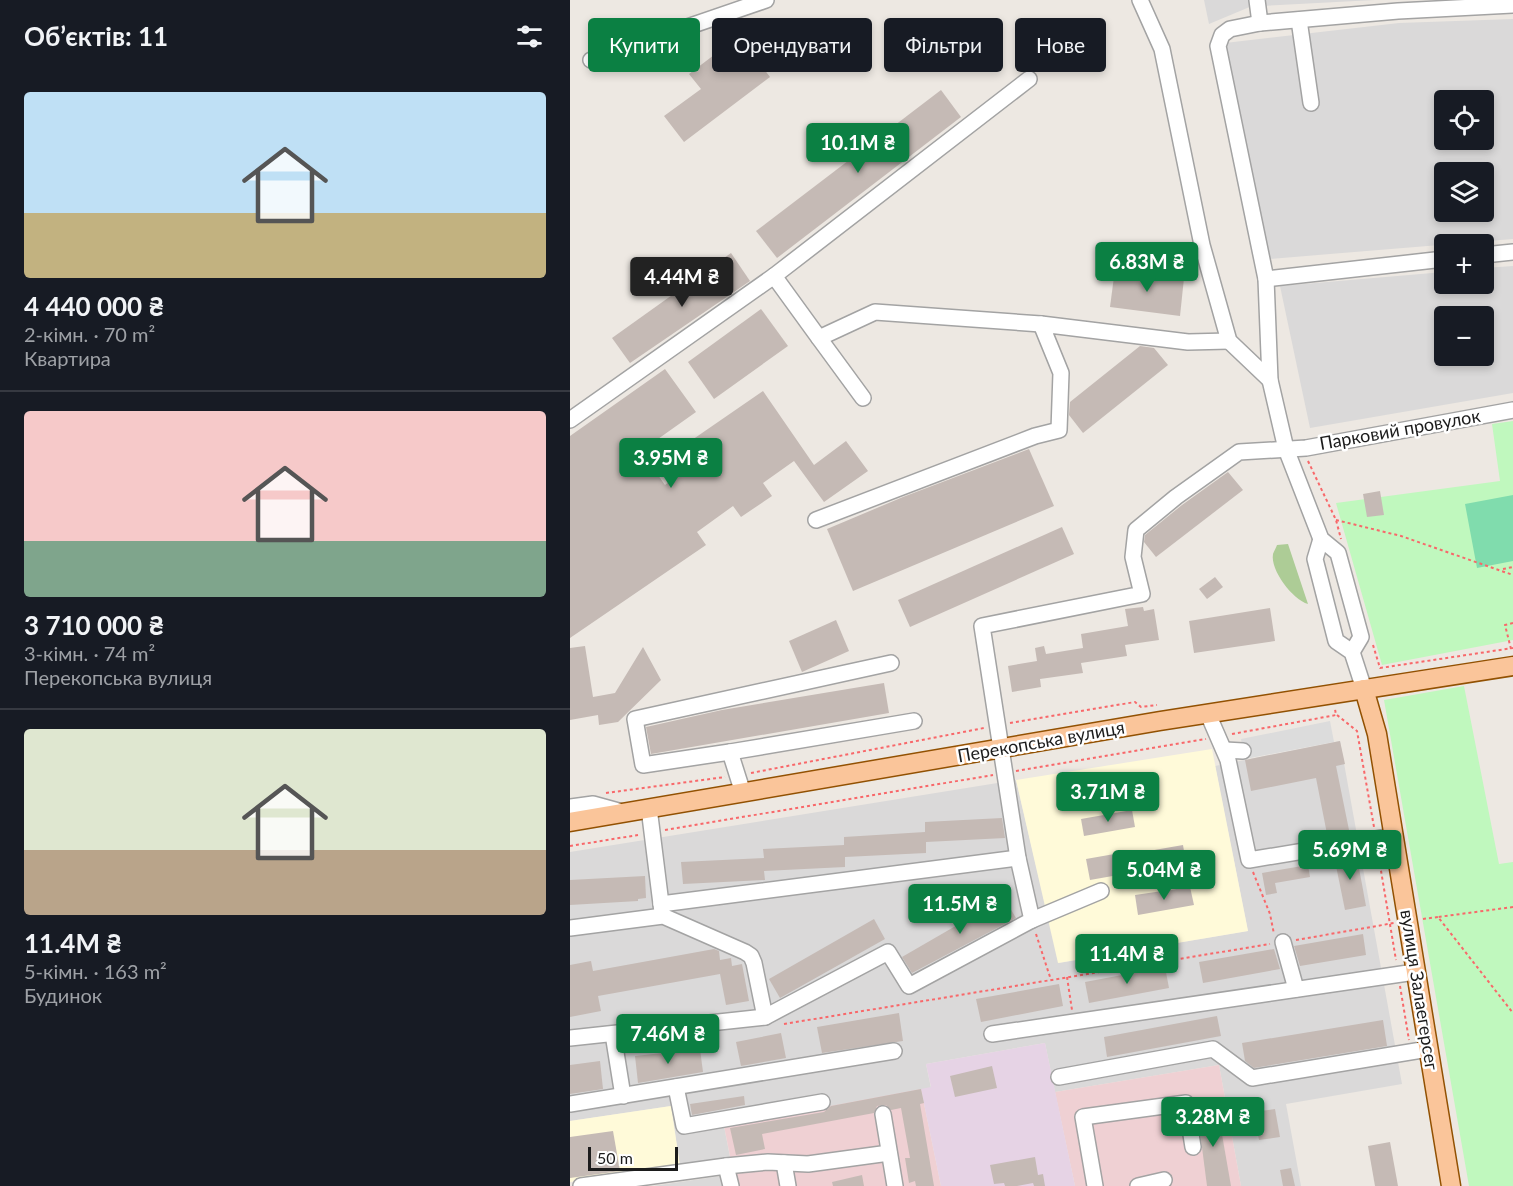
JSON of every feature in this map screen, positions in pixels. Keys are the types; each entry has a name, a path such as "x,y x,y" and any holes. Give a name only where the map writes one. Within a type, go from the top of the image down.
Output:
{"main road":[{"name":"Перекопська вулиця","path":"570,822 649,808 740,784 1000,750 1364,689 1512,654"},
{"name":"вулиця Залаегерсег","path":"1364,689 1377,734 1394,836 1399,923 1420,1050 1451,1186"}],"street":[{"path":"700,23 766,0"},
{"path":"1140,0 1162,49 1202,245 1229,341 1270,380"},
{"path":"1257,0 1260,23"},
{"path":"1352,652 1361,637 1338,553 1321,539 1286,449 1270,380 1266,279 1218,46 1221,35 1230,29 1260,23 1398,11 1513,5"},
{"path":"1299,20 1311,103"},
{"path":"570,420 774,276 1029,79"},
{"path":"1494,254 1513,252"},
{"path":"1266,279 1434,260"},
{"path":"774,276 863,398"},
{"path":"819,338 875,312 1041,324 1188,342 1229,341"},
{"path":"816,520 1035,436 1059,430 1061,374 1041,324"},
{"name":"Парковий провулок","path":"997,725 982,626 1142,594 1132,557 1136,530 1176,497 1239,452 1306,447 1513,410"},
{"path":"1321,539 1315,559 1336,641 1352,652 1364,689"},
{"path":"891,663 634,719 644,765 914,721"},
{"path":"1208,714 1222,744 1248,860 1394,836"},
{"path":"997,725 1018,858 1032,920"},
{"path":"1222,744 1243,751"},
{"path":"730,752 740,784"},
{"path":"570,807 593,804 625,812"},
{"path":"649,808 662,910"},
{"path":"570,928 662,910 1018,858"},
{"path":"570,1038 772,1021 888,952 909,986 1032,920 1101,891"},
{"path":"662,910 751,956 772,1021"},
{"path":"1283,942 1296,989"},
{"path":"992,1034 1407,973"},
{"path":"613,1034 623,1096"},
{"path":"1059,1077 1213,1049 1252,1078 1420,1050"},
{"path":"570,1104 894,1051"},
{"path":"676,1087 684,1126 822,1102"},
{"path":"1095,1186 1083,1117 1186,1103 1193,1147"},
{"path":"883,1114 895,1186"},
{"path":"581,1186 622,1183 726,1166 768,1162 808,1164 890,1153"},
{"path":"784,1163 788,1186"},
{"path":"726,1166 731,1186"},
{"path":"1138,1186 1164,1180"}],"path":[{"path":"1306,447 1308,461 1336,520 1401,536 1513,575"},
{"path":"1500,570 1513,567"},
{"path":"1380,668 1512,654 1505,625 1513,624"},
{"path":"606,793 740,784 997,725 1135,702 1142,707 1157,705"},
{"path":"1334,706 1336,714 1357,730 1376,838 1399,923 1420,1050"},
{"path":"570,846 1004,773 1222,744 1336,714"},
{"path":"772,1021 1052,980 1275,943 1270,914 1248,860"},
{"path":"1513,907 1438,917 1513,1013"},
{"path":"1032,920 1052,980"},
{"path":"1283,942 1399,923"},
{"path":"1067,977 1074,1022"},
{"path":"616,1051 685,1040"}],"shaded area":[{"path":"1204,0 1251,0 1252,6 1209,24"},
{"path":"1262,0 1375,0 1262,6"},
{"path":"1513,19 1513,239 1494,241 1494,234 1434,234 1434,245 1269,259 1225,43 1399,23"},
{"path":"1513,266 1513,393 1310,428 1280,286 1434,273 1434,294 1494,294 1494,267"},
{"path":"1330,721 1334,742 1245,759 1241,739"},
{"path":"1340,741 1402,1084 1286,1104 1301,1186 1241,1186 1219,1065 1055,1092 1045,1043 926,1064 931,1088 724,1126 730,1157 680,1166 671,1106 570,1121 570,852 1016,780 1059,963 1248,931 1215,766"},
{"path":"1212,749 1248,931 1058,963 1016,780"},
{"path":"1045,1043 1075,1186 941,1186 921,1089 931,1087 926,1064"},
{"path":"1219,1065 1241,1186 1075,1186 1055,1092"},
{"path":"921,1089 941,1186 736,1186 724,1126"},
{"path":"671,1106 680,1166 570,1182 570,1121"},
{"path":"721,1176 723,1186 653,1186"}],"green space":[{"path":"1513,421 1513,640 1382,665 1336,503 1500,481 1492,424"},
{"path":"1513,495 1513,561 1477,568 1465,504"},
{"path":"1288,544 1308,604 1290,591 1275,568 1273,554 1277,545"},
{"path":"1464,686 1499,864 1513,862 1513,1186 1469,1186 1384,700"}],"building":[{"path":"712,57 712,72 766,72 770,77 684,142 664,116 701,89 689,74 700,72 700,66"},
{"path":"941,90 961,117 777,258 756,231"},
{"path":"731,253 750,281 630,363 612,338"},
{"path":"1115,269 1184,278 1180,316 1110,307"},
{"path":"761,309 788,346 714,399 688,362"},
{"path":"1140,346 1154,348 1168,365 1083,433 1069,415 1070,402"},
{"path":"665,369 696,412 641,451 665,485 700,457 689,442 763,391 814,465 846,441 868,471 824,502 794,461 763,483 772,496 741,517 733,506 697,532 706,545 570,638 570,436"},
{"path":"1029,449 1054,506 853,591 827,529"},
{"path":"1228,472 1243,490 1156,557 1144,542 1145,535"},
{"path":"1380,491 1384,515 1367,517 1363,494"},
{"path":"1062,527 1074,554 910,627 898,600"},
{"path":"1215,577 1223,587 1207,599 1199,589"},
{"path":"1143,607 1144,611 1154,609 1159,640 1125,645 1127,656 1081,663 1083,673 1040,679 1041,687 1012,692 1008,666 1037,661 1035,648 1044,646 1046,654 1083,648 1081,634 1128,626 1125,609"},
{"path":"1270,608 1275,641 1194,653 1189,621"},
{"path":"836,620 849,651 802,672 789,641"},
{"path":"585,646 593,697 615,693 643,647 661,680 618,722 599,725 598,715 570,720 570,648"},
{"path":"884,683 889,713 651,754 646,727 722,710"},
{"path":"1340,741 1345,764 1336,766 1349,830 1327,834 1316,778 1251,791 1245,760"},
{"path":"1132,810 1135,827 1084,836 1081,819"},
{"path":"1002,818 1005,838 926,842 926,853 845,857 845,867 764,871 765,880 683,884 681,862 764,858 763,849 844,845 844,837 925,832 925,822"},
{"path":"1183,845 1186,863 1090,880 1086,859 1120,853 1120,856"},
{"path":"1356,852 1366,906 1345,910 1334,856"},
{"path":"1308,865 1310,877 1275,883 1277,893 1266,895 1262,873"},
{"path":"645,876 646,898 638,899 638,901 570,905 570,880"},
{"path":"1190,887 1194,905 1138,915 1135,895"},
{"path":"1004,898 1016,918 912,973 902,957"},
{"path":"874,919 885,939 780,998 769,979"},
{"path":"1363,934 1366,955 1300,966 1294,946"},
{"path":"714,949 719,951 720,960 731,958 732,966 742,964 749,1001 726,1005 720,974 598,996 601,1011 570,1017 570,965 591,961 593,971"},
{"path":"1274,949 1280,969 1203,983 1199,962"},
{"path":"1165,967 1169,988 1089,1003 1085,982"},
{"path":"1059,984 1063,1006 981,1022 976,999"},
{"path":"899,1013 903,1041 822,1053 817,1027"},
{"path":"1217,1016 1221,1036 1107,1057 1104,1037"},
{"path":"1383,1020 1387,1046 1254,1068 1245,1061 1242,1043"},
{"path":"781,1033 786,1058 741,1066 736,1042"},
{"path":"700,1049 703,1072 638,1083 635,1056"},
{"path":"600,1061 603,1089 570,1094 570,1065"},
{"path":"992,1066 997,1088 955,1097 950,1076"},
{"path":"921,1089 924,1103 920,1104 934,1186 916,1186 915,1181 909,1183 905,1158 910,1158 901,1108 891,1110 886,1105 877,1106 874,1113 762,1134 765,1149 736,1155 730,1128 824,1112 831,1106"},
{"path":"744,1096 745,1105 692,1115 690,1104"},
{"path":"1217,1106 1231,1186 1207,1186 1197,1109"},
{"path":"1275,1109 1280,1137 1259,1140 1254,1112"},
{"path":"613,1131 620,1171 570,1178 570,1137"},
{"path":"1390,1142 1398,1186 1375,1186 1368,1146"},
{"path":"1035,1157 1038,1175 1043,1174 1045,1186 1034,1186 1033,1183 1017,1186 1005,1186 1004,1183 994,1184 990,1165"},
{"path":"1291,1168 1295,1186 1283,1186 1280,1170"},
{"path":"862,1175 864,1186 833,1186 832,1182"}]}
